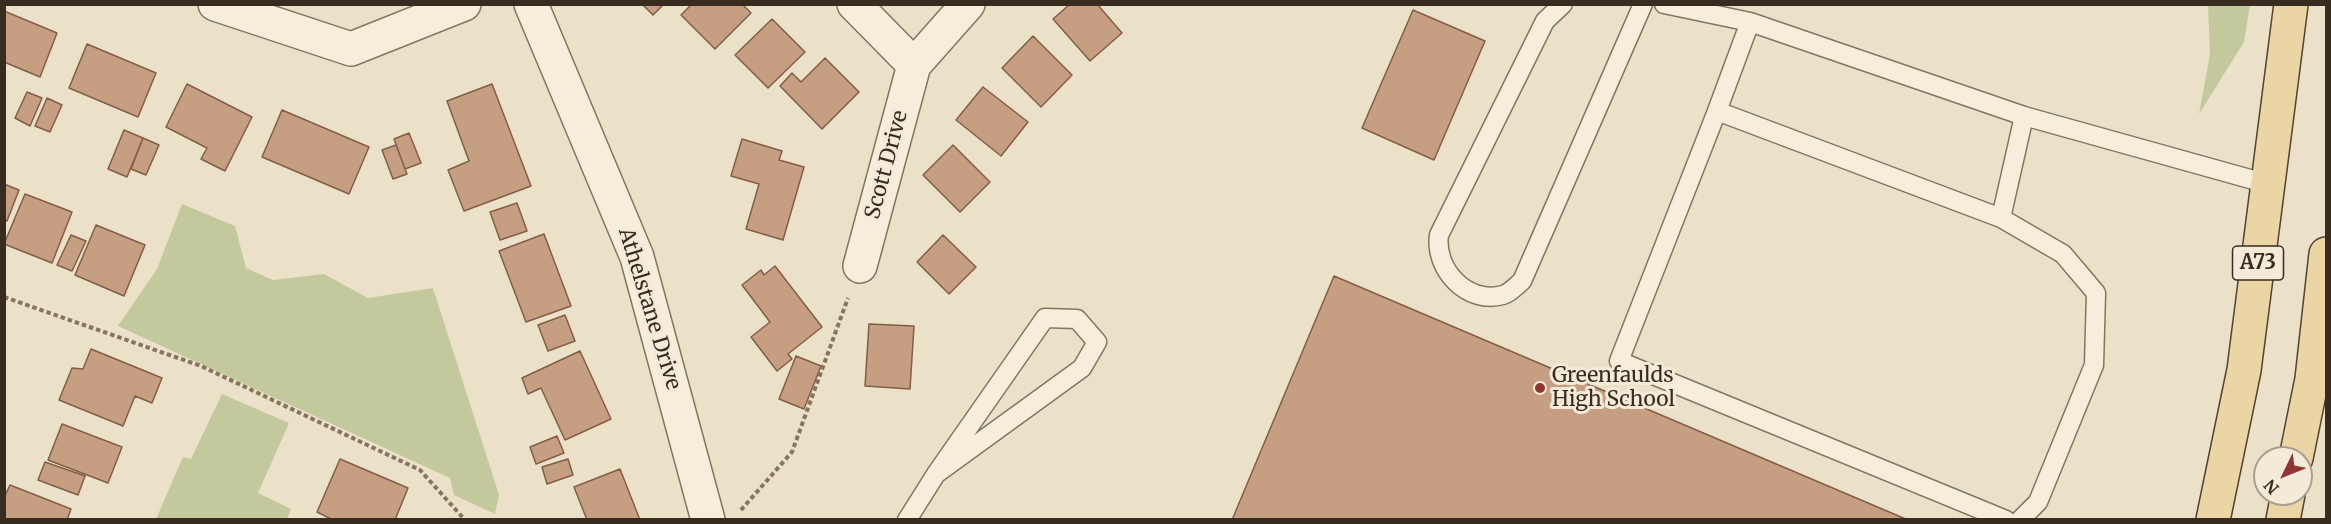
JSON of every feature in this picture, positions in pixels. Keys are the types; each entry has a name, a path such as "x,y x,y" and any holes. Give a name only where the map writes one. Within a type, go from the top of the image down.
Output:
{"main road":[{"name":"A73","path":"2212,519 2244,370 2291,4"},
{"path":"2298,446 2312,379 2326,254"}],"street":[{"path":"215,4 351,50 464,4"},
{"name":"Athelstane Drive","path":"531,4 638,257 708,519"},
{"path":"854,4 914,65"},
{"name":"Scott Drive","path":"860,266 914,65 968,4"}],"lane":[{"path":"1563,4 1545,21 1439,235 1437,246 1442,264 1453,281 1471,293 1491,296 1506,295 1522,281 1643,4"},
{"path":"1664,4 1750,22 2024,116 2268,184"},
{"path":"1750,22 1620,361 2006,519"},
{"path":"1717,111 2001,218 2062,254 2096,293 2094,364 2038,502 2020,519"},
{"path":"2001,218 2024,116"},
{"path":"908,519 936,474 1045,318 1077,319 1097,342 1082,368 936,474"}],"path":[{"path":"740,511 792,452 860,266"},
{"path":"4,297 201,366 420,470 465,519"}],"green space":[{"path":"2208,5 2250,5 2244,42 2199,114 2210,54"},
{"path":"182,204 235,226 246,268 273,280 324,274 368,298 433,288 499,495 495,514 454,495 450,478 118,326 157,269"},
{"path":"222,394 289,423 258,493 291,509 287,519 156,519 183,457 191,459"}],"building":[{"path":"642,4 664,4 653,15"},
{"path":"692,4 742,4 751,13 715,49 681,15"},
{"path":"1070,4 1097,4 1122,33 1090,61 1053,19"},
{"path":"1413,10 1485,41 1434,160 1362,128"},
{"path":"4,11 57,33 40,77 4,62"},
{"path":"772,19 805,52 768,88 735,55"},
{"path":"1033,36 1072,75 1041,107 1002,68"},
{"path":"87,44 156,73 138,117 69,88"},
{"path":"825,58 859,92 822,129 780,86 792,73 801,82"},
{"path":"187,84 252,117 225,171 201,159 207,148 166,127"},
{"path":"492,84 531,186 464,211 448,170 469,161 447,101"},
{"path":"983,87 1028,122 1001,156 956,120"},
{"path":"27,92 42,98 30,126 15,118"},
{"path":"47,98 62,105 50,132 35,126"},
{"path":"282,110 369,147 349,194 262,157"},
{"path":"124,130 143,138 127,177 108,169"},
{"path":"409,133 421,163 405,169 394,139"},
{"path":"143,138 159,145 146,175 131,169"},
{"path":"742,139 782,151 779,160 804,167 783,240 746,229 759,184 731,176"},
{"path":"396,145 407,174 393,179 382,150"},
{"path":"953,145 990,182 960,212 923,175"},
{"path":"4,184 19,190 7,221 4,220"},
{"path":"25,194 72,212 52,263 4,244"},
{"path":"517,203 527,231 500,240 490,212"},
{"path":"96,225 145,245 124,296 75,275"},
{"path":"544,234 571,306 526,322 499,251"},
{"path":"71,235 86,241 72,271 57,265"},
{"path":"943,235 976,267 949,294 917,262"},
{"path":"775,266 822,327 788,354 792,359 777,371 751,337 770,322 742,285 761,270 764,275"},
{"path":"1334,276 1908,520 1232,520"},
{"path":"565,315 575,341 548,351 538,325"},
{"path":"869,324 914,326 910,389 865,386"},
{"path":"91,349 162,378 152,403 135,396 123,426 59,400 72,368 83,369"},
{"path":"580,351 611,419 565,440 541,388 528,394 522,378"},
{"path":"796,356 821,366 804,409 779,399"},
{"path":"62,424 122,447 108,483 48,460"},
{"path":"557,436 564,453 536,464 530,447"},
{"path":"340,459 408,488 395,520 333,520 317,512"},
{"path":"568,459 573,475 547,484 542,467"},
{"path":"45,462 85,476 78,495 38,480"},
{"path":"620,469 640,520 587,520 574,487"},
{"path":"10,485 71,509 67,520 4,520 4,498"}],"place":[{"name":"Greenfaulds High School","path":"1540,388"}]}
